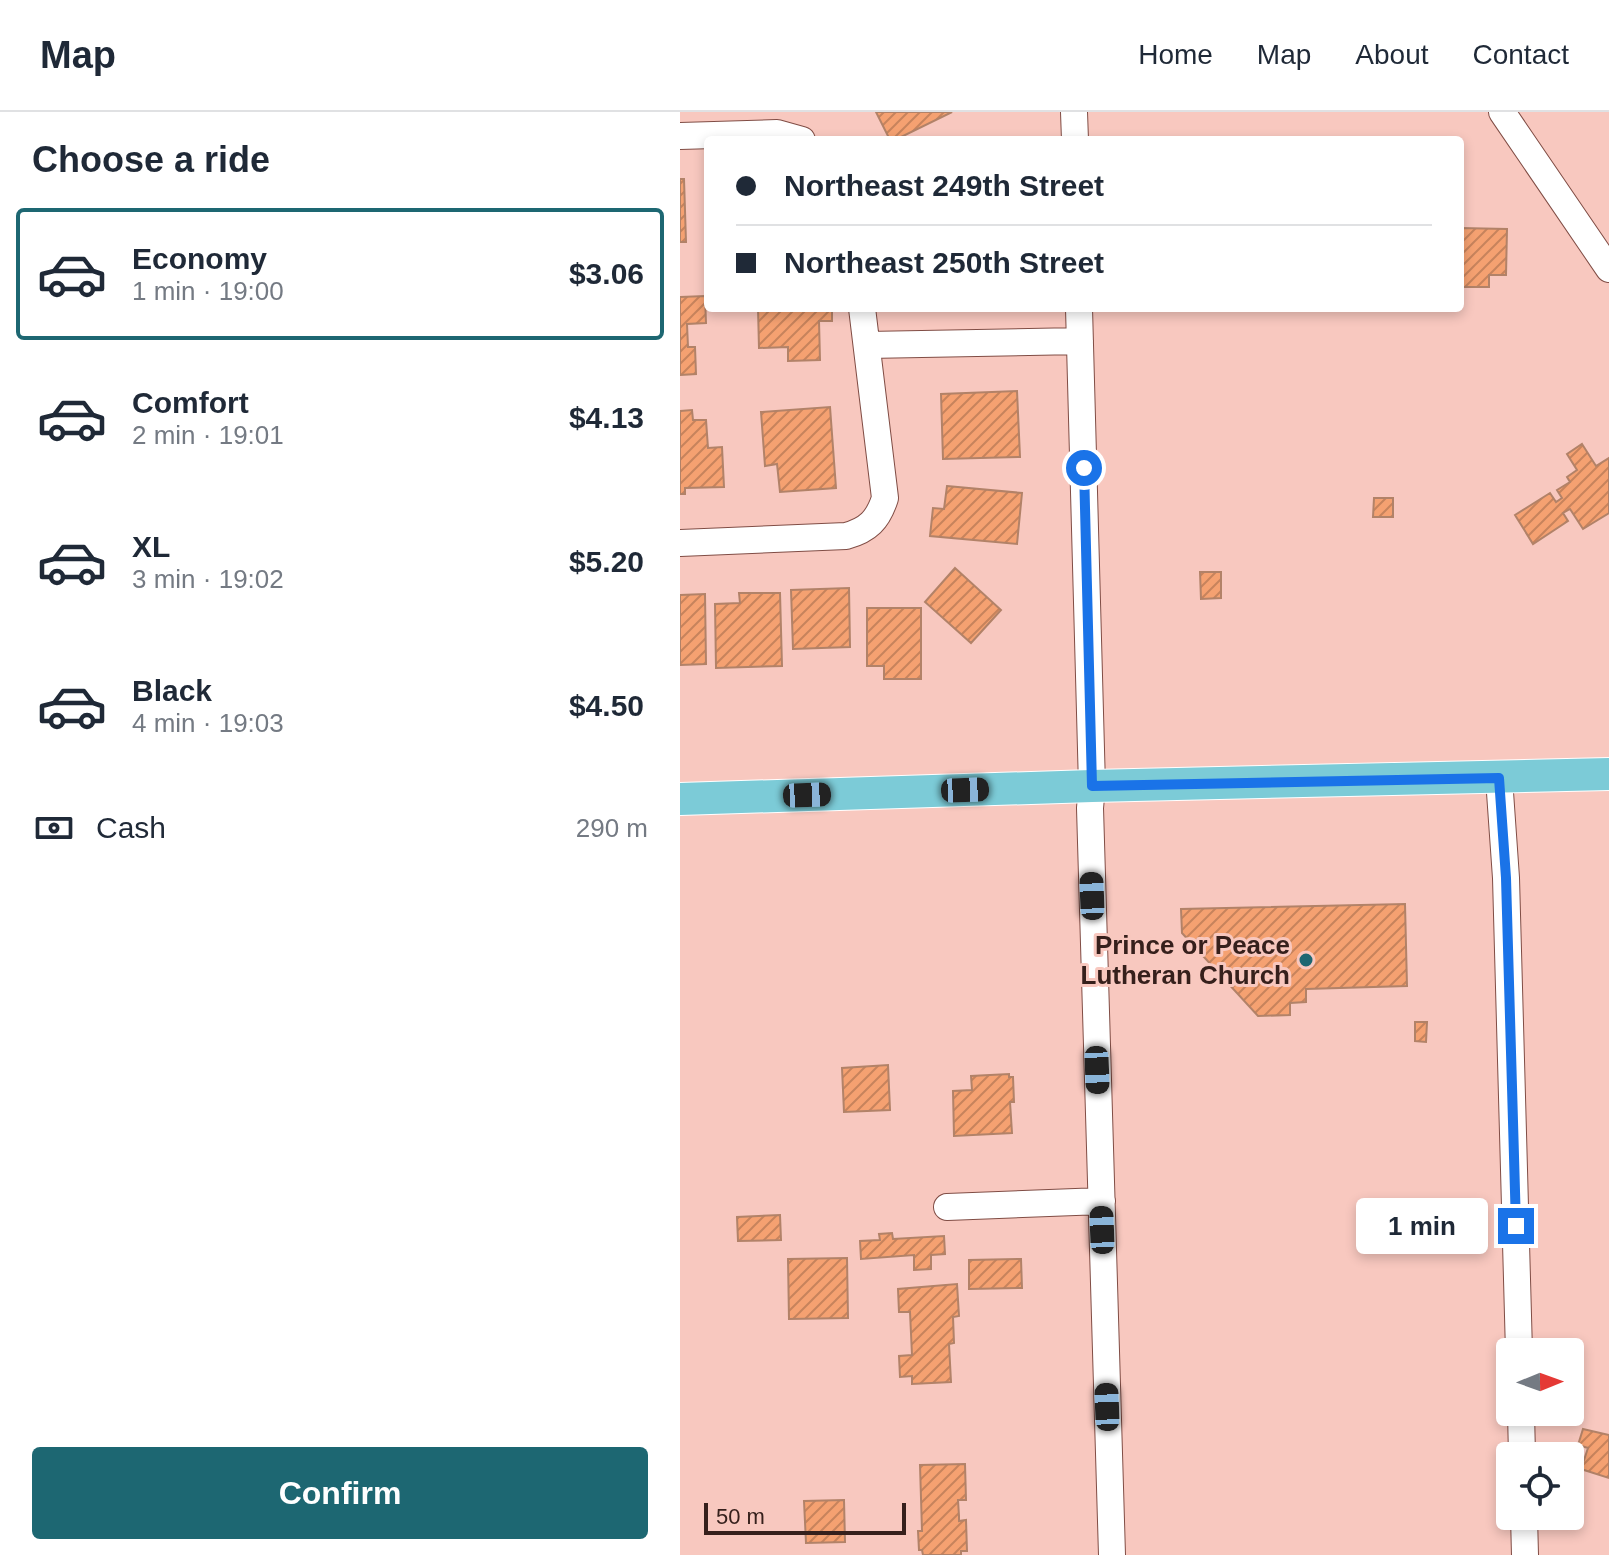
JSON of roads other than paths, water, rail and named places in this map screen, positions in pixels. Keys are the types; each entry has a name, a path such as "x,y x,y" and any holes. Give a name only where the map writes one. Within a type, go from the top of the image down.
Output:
{"main road":[{"path":"680,799 1609,774"}],"street":[{"path":"1074,112 1075,136"},
{"path":"1502,112 1609,269"},
{"path":"680,136 777,133 788,136"},
{"path":"680,543 846,536 872,524 885,498 863,312"},
{"path":"1079,312 1112,1555"},
{"path":"867,345 1080,341"},
{"path":"1499,778 1506,878 1519,1338"},
{"path":"947,1207 1102,1201"},
{"path":"1524,1530 1525,1555"}],"place":[{"name":"Prince or Peace Lutheran Church","path":"1306,960"}]}
